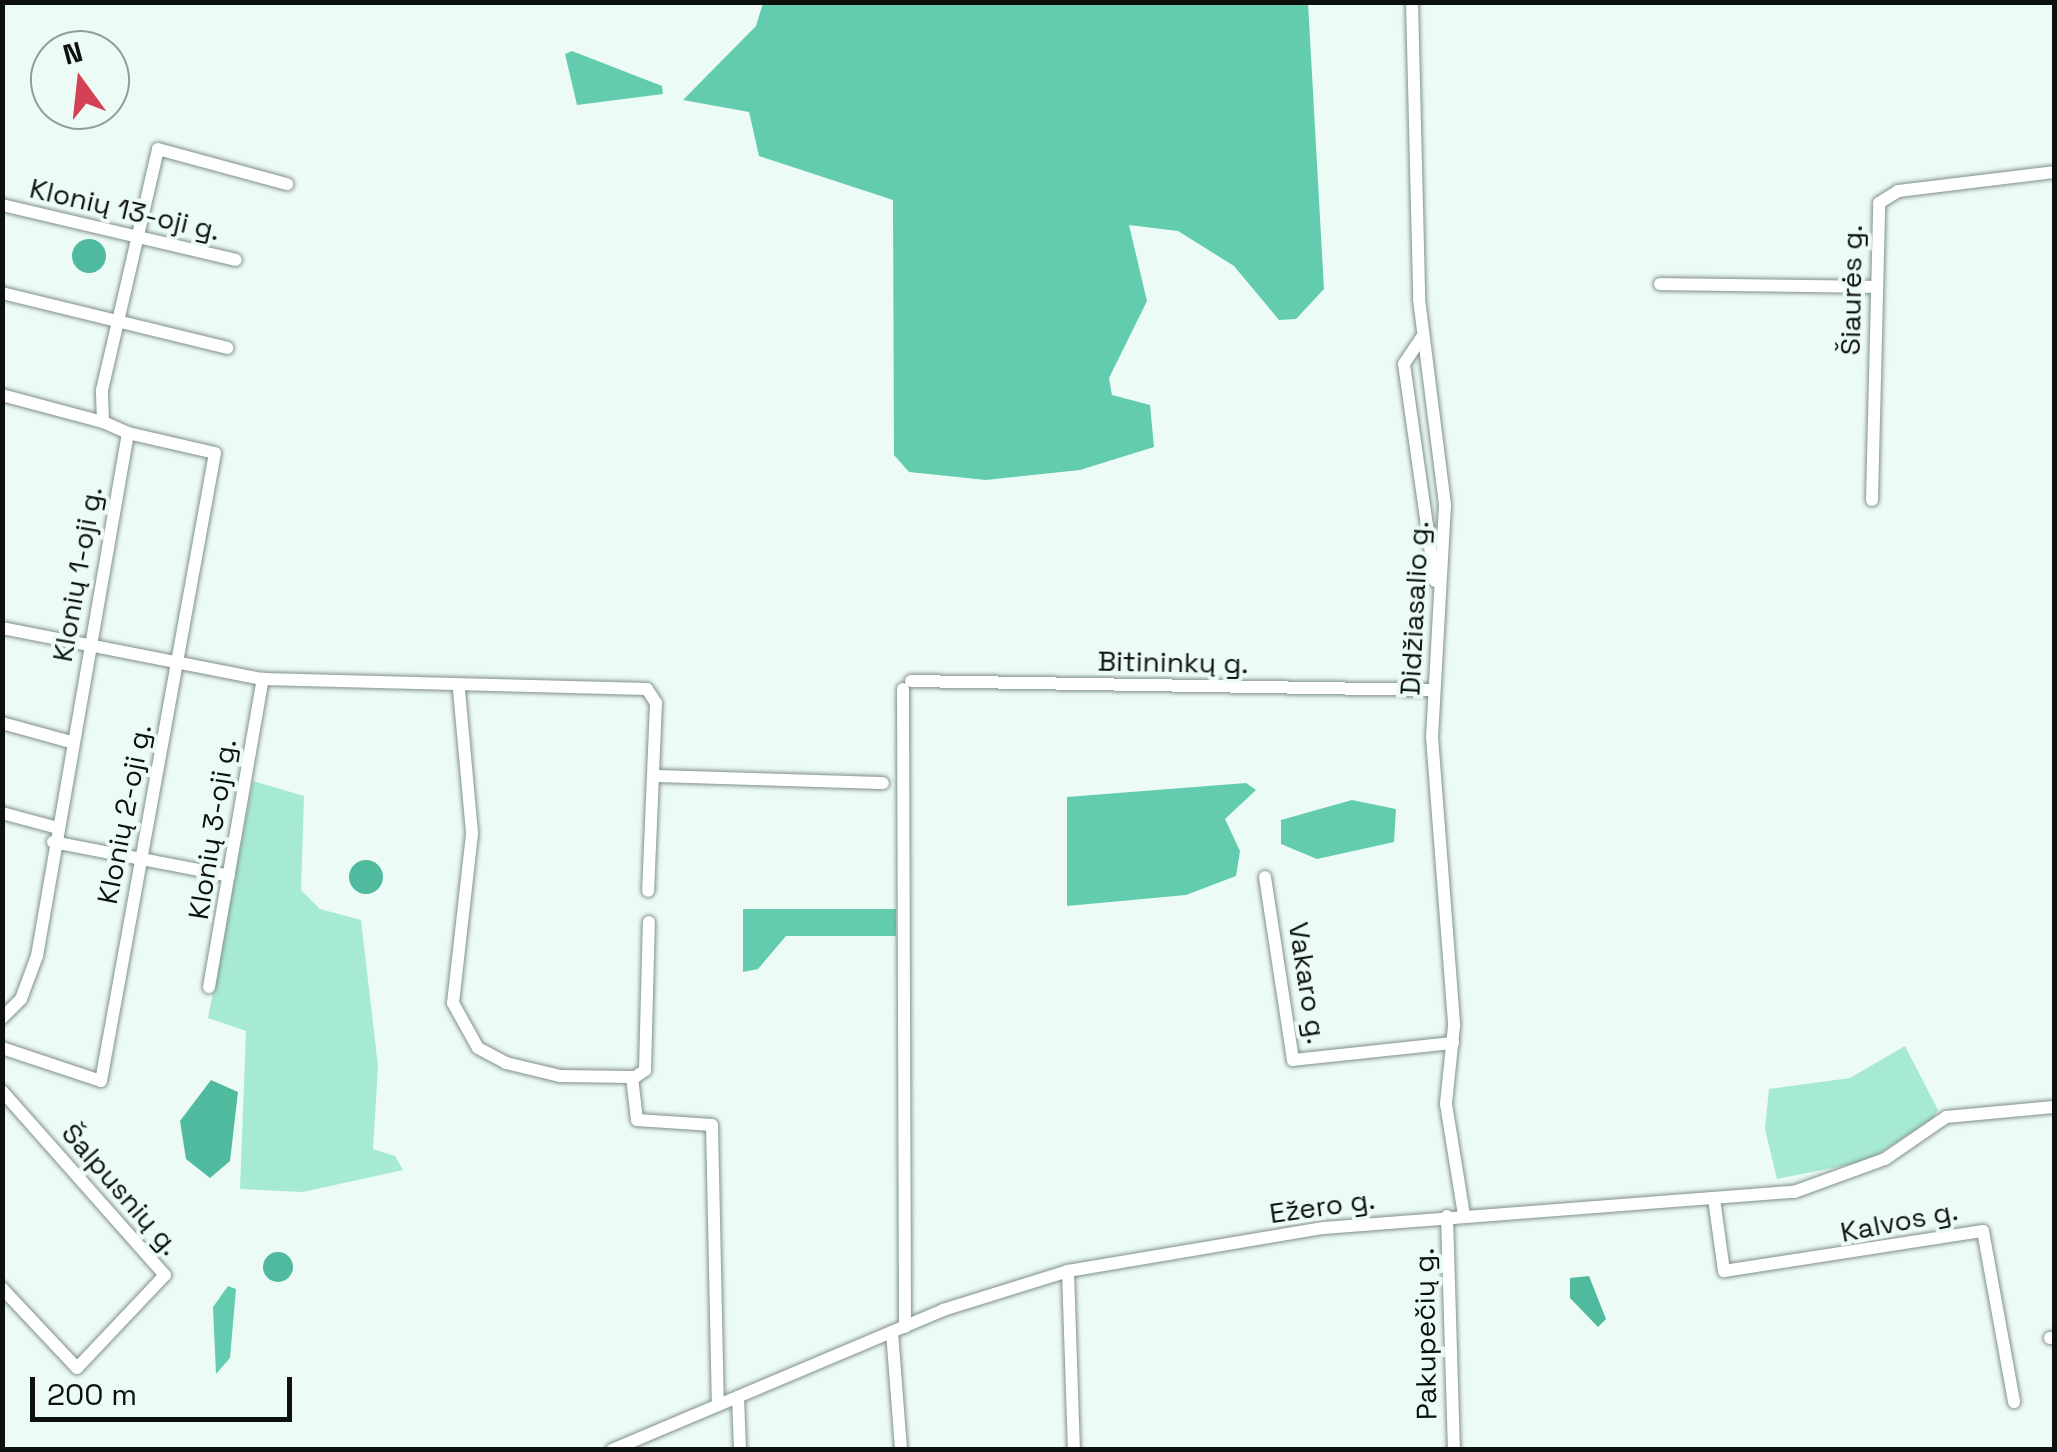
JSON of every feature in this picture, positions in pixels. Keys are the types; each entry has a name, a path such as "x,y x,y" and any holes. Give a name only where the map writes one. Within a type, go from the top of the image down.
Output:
{"street":[{"name":"Didžiasalio g.","path":"1412,2 1422,338 1444,506 1436,584 1434,690 1452,1043 1446,1106 1464,1215"},
{"path":"103,422 116,320 158,149 287,184"},
{"name":"Šiaurės g.","path":"1872,500 1876,216 1890,192 2054,172"},
{"name":"Klonių 13-oji g.","path":"2,206 236,260"},
{"path":"1660,284 1876,287"},
{"path":"2,294 227,348"},
{"path":"1422,338 1404,364 1436,584"},
{"path":"2,394 103,422 128,433"},
{"name":"Klonių 2-oji g.","path":"2,1048 101,1081 214,453 128,433"},
{"name":"Klonių 1-oji g.","path":"2,1018 28,986 128,433"},
{"path":"2,628 177,668 263,679 459,690 647,689 656,702 648,890"},
{"name":"Klonių 3-oji g.","path":"209,988 263,679"},
{"name":"Bitininkų g.","path":"899,1330 907,685 1434,690"},
{"path":"459,690 472,834 450,990 461,1024 478,1048 530,1071 634,1078 645,1070 649,922"},
{"path":"2,722 71,742"},
{"path":"655,776 884,783"},
{"path":"2,813 54,826"},
{"path":"53,842 229,876"},
{"name":"Vakaro g.","path":"1266,877 1293,1060 1452,1043"},
{"path":"634,1078 637,1120 712,1124 718,1405"},
{"name":"Šalpusnių g.","path":"2,1091 165,1275 77,1368 2,1288"},
{"name":"Ežero g.","path":"612,1450 899,1330 1068,1271 1447,1216 1714,1199 1820,1185 1966,1110 2054,1108"},
{"name":"Kalvos g.","path":"1714,1199 1724,1272 1983,1231 2014,1402"},
{"name":"Pakupečių g.","path":"1447,1216 1454,1450"},
{"path":"1068,1271 1074,1450"},
{"path":"899,1330 901,1450"},
{"path":"738,1397 740,1450"}],"shaded area":[{"path":"763,3 1308,3 1324,289 1296,319 1279,320 1234,266 1178,231 1129,225 1147,301 1109,378 1112,395 1150,405 1154,447 1080,470 986,480 909,472 894,455 893,200 759,156 749,112 683,100 756,26"},
{"path":"572,51 662,86 663,94 577,105 565,54"},
{"path":"89,239 101,244 106,256 101,268 89,273 77,268 72,256 77,244"},
{"path":"253,781 304,796 301,890 320,909 361,920 378,1066 373,1149 395,1156 403,1170 303,1192 240,1189 246,1031 208,1018"},
{"path":"1246,783 1256,790 1225,819 1240,851 1236,876 1186,895 1067,906 1067,797"},
{"path":"1352,800 1396,809 1394,842 1317,859 1281,844 1281,820"},
{"path":"366,860 378,865 383,877 378,889 366,894 354,889 349,877 354,865"},
{"path":"743,909 896,909 896,936 786,936 758,969 743,972"},
{"path":"1905,1046 1938,1110 1933,1118 1868,1161 1777,1179 1765,1129 1769,1089 1850,1078"},
{"path":"211,1080 238,1092 230,1161 210,1178 186,1159 180,1121"},
{"path":"278,1252 289,1256 293,1267 289,1278 278,1282 267,1278 263,1267 267,1256"},
{"path":"1589,1276 1606,1319 1598,1327 1570,1298 1570,1278"},
{"path":"228,1286 236,1289 230,1358 216,1374 213,1307"}]}
